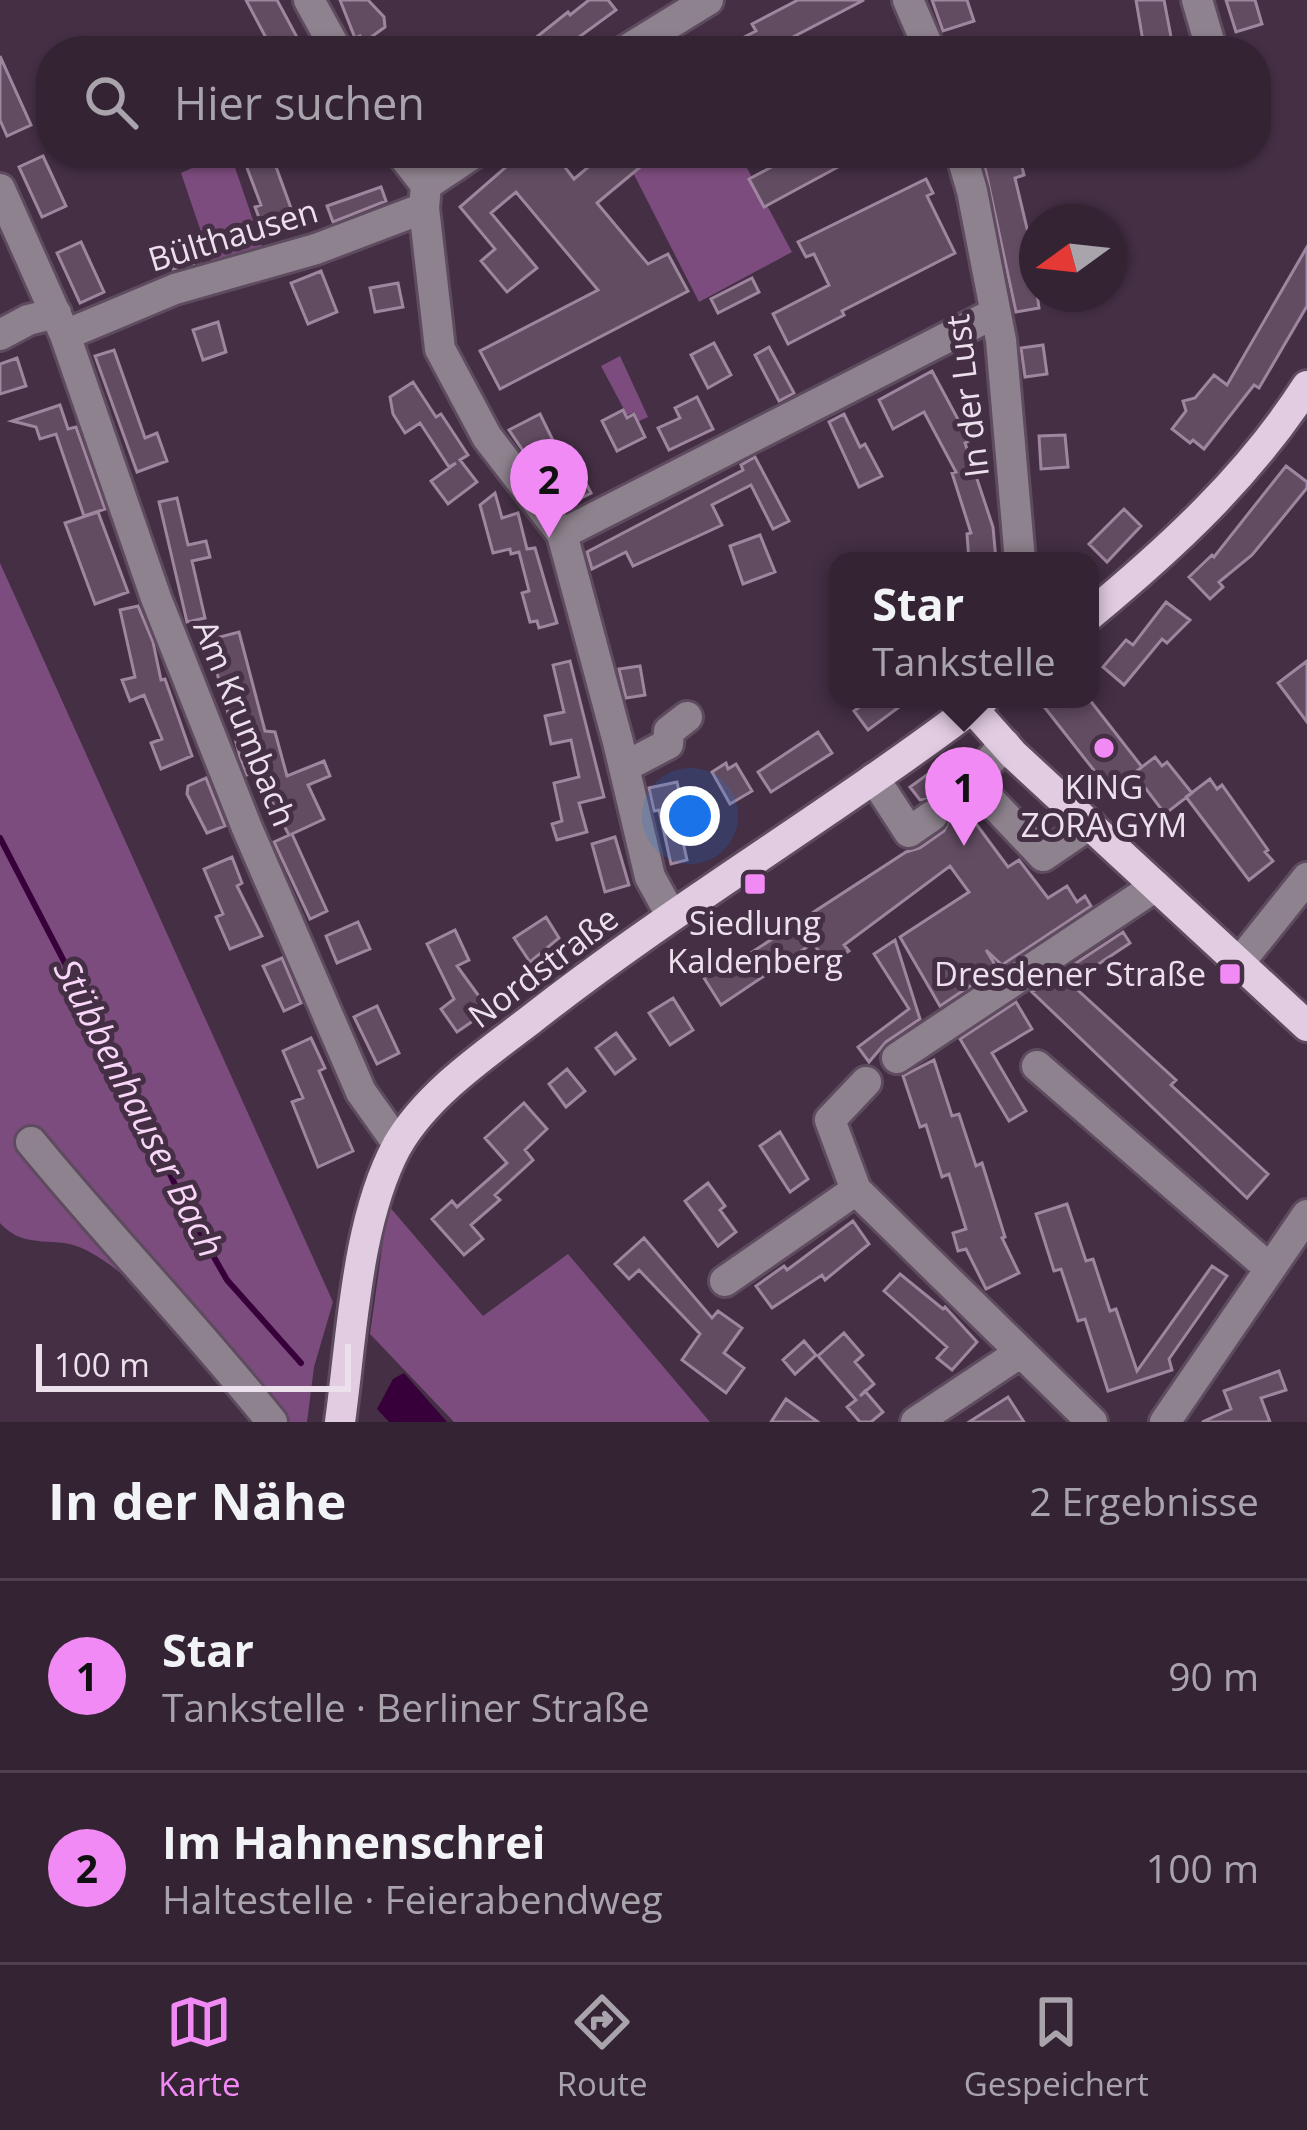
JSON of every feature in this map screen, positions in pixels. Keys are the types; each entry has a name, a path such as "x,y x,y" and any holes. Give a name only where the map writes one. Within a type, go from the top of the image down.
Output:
{"main road":[{"path":"1099,607 1221,496 1307,386"},
{"name":"Nordstraße","path":"340,1422 370,1216 398,1144 430,1104 501,1042 671,915 972,708"},
{"path":"981,708 1005,744 1307,1026"}],"street":[{"path":"309,0 329,36"},
{"path":"649,36 708,0"},
{"path":"908,0 924,36"},
{"path":"1197,0 1208,36"},
{"path":"409,168 425,197 440,350 487,437 562,534 650,877 671,915"},
{"name":"Bülthausen","path":"0,334 28,320 60,324 316,249 425,197 457,168"},
{"name":"In der Lust","path":"965,168 1005,370 1019,552"},
{"name":"Am Krumbach","path":"0,189 60,324 164,618 232,791 361,1092 398,1144"},
{"path":"562,534 995,314"},
{"path":"624,767 668,744 670,730 687,717"},
{"path":"874,778 909,832 953,798 1005,744"},
{"path":"953,798 1043,856 1090,824"},
{"path":"1239,963 1307,878"},
{"path":"896,1058 1156,886"},
{"path":"1036,1066 1269,1268"},
{"path":"866,1082 830,1120 856,1190 1092,1422"},
{"path":"31,1142 272,1422"},
{"path":"725,1281 856,1190"},
{"path":"1165,1422 1307,1215"},
{"path":"916,1422 1021,1352"}],"shaded area":[{"path":"192,168 235,168 266,258 215,273 181,173"},
{"path":"631,168 747,168 792,252 699,302"},
{"path":"620,356 648,417 639,421 635,412 627,415 601,366"},
{"path":"0,563 333,1302 314,1367 307,1422 257,1422 156,1305 110,1265 75,1245 20,1237 0,1223"},
{"path":"388,1205 483,1316 568,1254 710,1422 454,1422 370,1334"},
{"path":"404,1373 447,1422 389,1422 377,1409 393,1379"}],"building":[{"path":"246,0 277,0 296,36 265,36"},
{"path":"340,0 368,0 384,17 385,27 373,36 354,36"},
{"path":"589,0 608,0 616,10 580,36 538,36 568,12"},
{"path":"798,0 864,0 795,36 746,36 756,31 752,24"},
{"path":"932,0 967,0 974,21 943,31"},
{"path":"1136,0 1164,0 1171,36 1142,36"},
{"path":"1226,0 1255,0 1262,24 1236,32"},
{"path":"0,56 31,125 7,136 0,120"},
{"path":"36,159 36,168 49,168 66,206 42,217 19,167"},
{"path":"247,168 276,168 292,211 261,223 255,207 261,205"},
{"path":"505,168 566,168 574,179 587,168 639,168 597,203 648,264 668,254 688,291 500,389 480,351 598,290 516,192 491,213 537,268 507,292 481,261 495,249 460,207"},
{"path":"770,168 836,168 764,207 749,179"},
{"path":"985,168 1022,168 1024,175 1015,178 1021,204 1019,311"},
{"path":"926,179 933,193 927,196 955,253 788,344 773,314 829,285 814,254 806,257 798,242"},
{"path":"381,187 386,201 333,222 327,206"},
{"path":"193,240 199,262 173,269 167,248"},
{"path":"81,242 104,292 80,303 57,253"},
{"path":"1307,247 1307,306 1259,388 1254,385 1204,449 1193,440 1190,443 1172,429 1186,411 1183,401 1195,398 1214,375 1227,385"},
{"path":"321,271 337,312 308,324 291,283"},
{"path":"752,278 759,292 718,313 711,299"},
{"path":"398,283 403,307 375,312 370,288"},
{"path":"218,322 226,352 203,360 193,330"},
{"path":"714,343 731,375 708,388 691,355"},
{"path":"1043,345 1047,374 1025,377 1021,348"},
{"path":"769,347 794,393 779,401 755,355"},
{"path":"114,350 145,438 157,433 167,461 137,472 95,356"},
{"path":"17,358 26,386 0,394 0,364"},
{"path":"932,371 961,425 972,419 981,435 965,443 993,527 995,552 968,552 967,534 971,533 952,473 956,472 924,412 893,429 879,400"},
{"path":"413,382 468,455 460,460 477,482 448,504 431,481 456,463 449,467 420,423 405,433 393,414 390,397"},
{"path":"697,397 713,429 669,450 658,428 680,418 675,408"},
{"path":"60,405 68,429 76,427 105,509 84,516 56,434 40,439 36,427 12,421"},
{"path":"623,410 627,418 634,414 645,437 617,451 602,421"},
{"path":"540,414 565,465 574,460 591,493 565,506 509,430"},
{"path":"844,414 860,447 865,444 882,476 859,487 829,422"},
{"path":"1065,435 1068,467 1041,469 1039,436"},
{"path":"755,457 789,521 773,529 751,485 712,505 722,525 633,566 626,552 592,569 587,552 743,470 741,465"},
{"path":"1286,466 1307,482 1307,488 1252,555 1219,582 1223,587 1210,599 1189,577 1214,557"},
{"path":"495,493 502,518 518,513 527,549 535,548 557,623 539,628 537,621 530,622 522,593 529,591 519,552 493,553 480,505"},
{"path":"177,498 188,545 206,541 210,557 192,561 205,618 187,622 159,502"},
{"path":"1124,509 1141,526 1107,562 1089,544"},
{"path":"98,512 128,592 95,604 65,523"},
{"path":"760,535 775,572 743,584 730,546"},
{"path":"1166,602 1190,620 1167,643 1162,639 1124,685 1103,667 1126,640 1133,645"},
{"path":"138,606 192,756 161,769 151,743 162,739 144,695 130,701 122,680 135,677 120,610"},
{"path":"239,632 265,731 275,732 287,776 324,761 330,776 308,785 324,819 292,834 327,911 310,919 274,842 289,835 256,772 247,775 240,757 208,640"},
{"path":"570,661 604,797 579,803 587,832 557,840 552,824 562,821 554,783 579,777 571,740 551,744 545,716 564,712 553,665"},
{"path":"1307,661 1307,722 1278,683"},
{"path":"640,666 645,695 626,698 619,669"},
{"path":"858,708 898,708 868,730 854,711"},
{"path":"1045,708 1096,708 1142,767 1111,792"},
{"path":"818,732 832,753 771,792 758,772"},
{"path":"1155,757 1162,766 1167,762 1192,793 1165,814 1134,773"},
{"path":"726,763 728,769 736,764 752,791 730,804 712,772"},
{"path":"935,769 945,782 938,798 920,800 910,787"},
{"path":"206,778 225,826 207,833 187,794 188,786"},
{"path":"1210,779 1217,789 1222,785 1273,861 1249,880 1186,797"},
{"path":"677,782 682,805 675,806 687,860 671,864 649,788"},
{"path":"968,813 1008,867 1019,860 1048,898 1067,886 1077,902 1085,896 1091,906 1002,965 986,950 997,968 940,1006 900,937 969,892 950,866 844,945 849,951 828,965 813,943 721,1005 704,978 726,969 906,852 920,848 944,831 951,816"},
{"path":"615,837 629,885 605,892 592,844"},
{"path":"232,857 242,883 237,886 262,936 230,949 216,917 223,914 204,869"},
{"path":"546,917 559,938 530,962 514,938"},
{"path":"358,922 370,949 337,963 326,936"},
{"path":"455,930 469,960 457,966 489,1010 457,1032 441,1009 454,999 427,944"},
{"path":"1123,932 1130,943 1070,983 1176,1080 1171,1085 1268,1174 1247,1198 1032,992"},
{"path":"895,940 920,1019 886,1042 869,1062 858,1047 909,1009 874,954"},
{"path":"282,958 301,1003 284,1011 263,966"},
{"path":"673,998 693,1030 670,1045 649,1013"},
{"path":"1016,1002 1032,1029 992,1053 1026,1111 1009,1121 960,1039"},
{"path":"377,1006 399,1053 377,1064 354,1017"},
{"path":"616,1033 635,1059 615,1074 596,1048"},
{"path":"311,1038 325,1068 319,1071 353,1151 318,1167 292,1102 303,1098 283,1051"},
{"path":"934,1060 952,1116 959,1114 976,1166 982,1163 1002,1238 1019,1273 986,1289 966,1249 958,1251 953,1233 966,1229 949,1174 942,1177 926,1125 920,1127 903,1076"},
{"path":"567,1069 585,1091 566,1107 549,1084"},
{"path":"524,1103 547,1129 525,1150 533,1160 495,1195 500,1200 471,1225 483,1239 464,1255 432,1219 452,1201 457,1207 507,1163 485,1138"},
{"path":"780,1132 808,1179 790,1192 760,1146"},
{"path":"708,1183 736,1232 718,1246 685,1201"},
{"path":"1067,1204 1086,1261 1093,1259 1110,1311 1116,1309 1137,1371 1212,1266 1227,1276 1169,1359 1172,1370 1108,1391 1085,1319 1078,1321 1061,1269 1054,1271 1036,1214"},
{"path":"853,1221 869,1244 825,1280 822,1275 772,1308 756,1286 784,1266 787,1270"},
{"path":"644,1238 712,1318 718,1311 742,1328 724,1353 744,1368 726,1393 682,1360 700,1334 639,1270 629,1279 615,1264"},
{"path":"900,1274 945,1307 977,1342 952,1370 937,1358 947,1347 884,1291"},
{"path":"844,1333 863,1355 855,1362 874,1384 865,1391 883,1412 871,1422 860,1422 847,1407 856,1400 818,1356"},
{"path":"804,1341 816,1355 795,1374 783,1360"},
{"path":"1279,1371 1286,1390 1261,1398 1270,1422 1202,1422 1231,1409 1224,1391"},
{"path":"1008,1397 1024,1422 969,1422"},
{"path":"786,1399 818,1422 771,1422"}],"waterway":[{"name":"Stübbenhauser Bach","path":"0,838 187,1210 227,1280 301,1363"}],"place":[{"name":"Im Hahnenschrei","path":"549,538"},
{"name":"KING ZORA GYM","path":"1104,748"},
{"name":"Star","path":"964,846"},
{"name":"Siedlung Kaldenberg","path":"755,884"},
{"name":"Dresdener Straße","path":"1230,974"}]}
